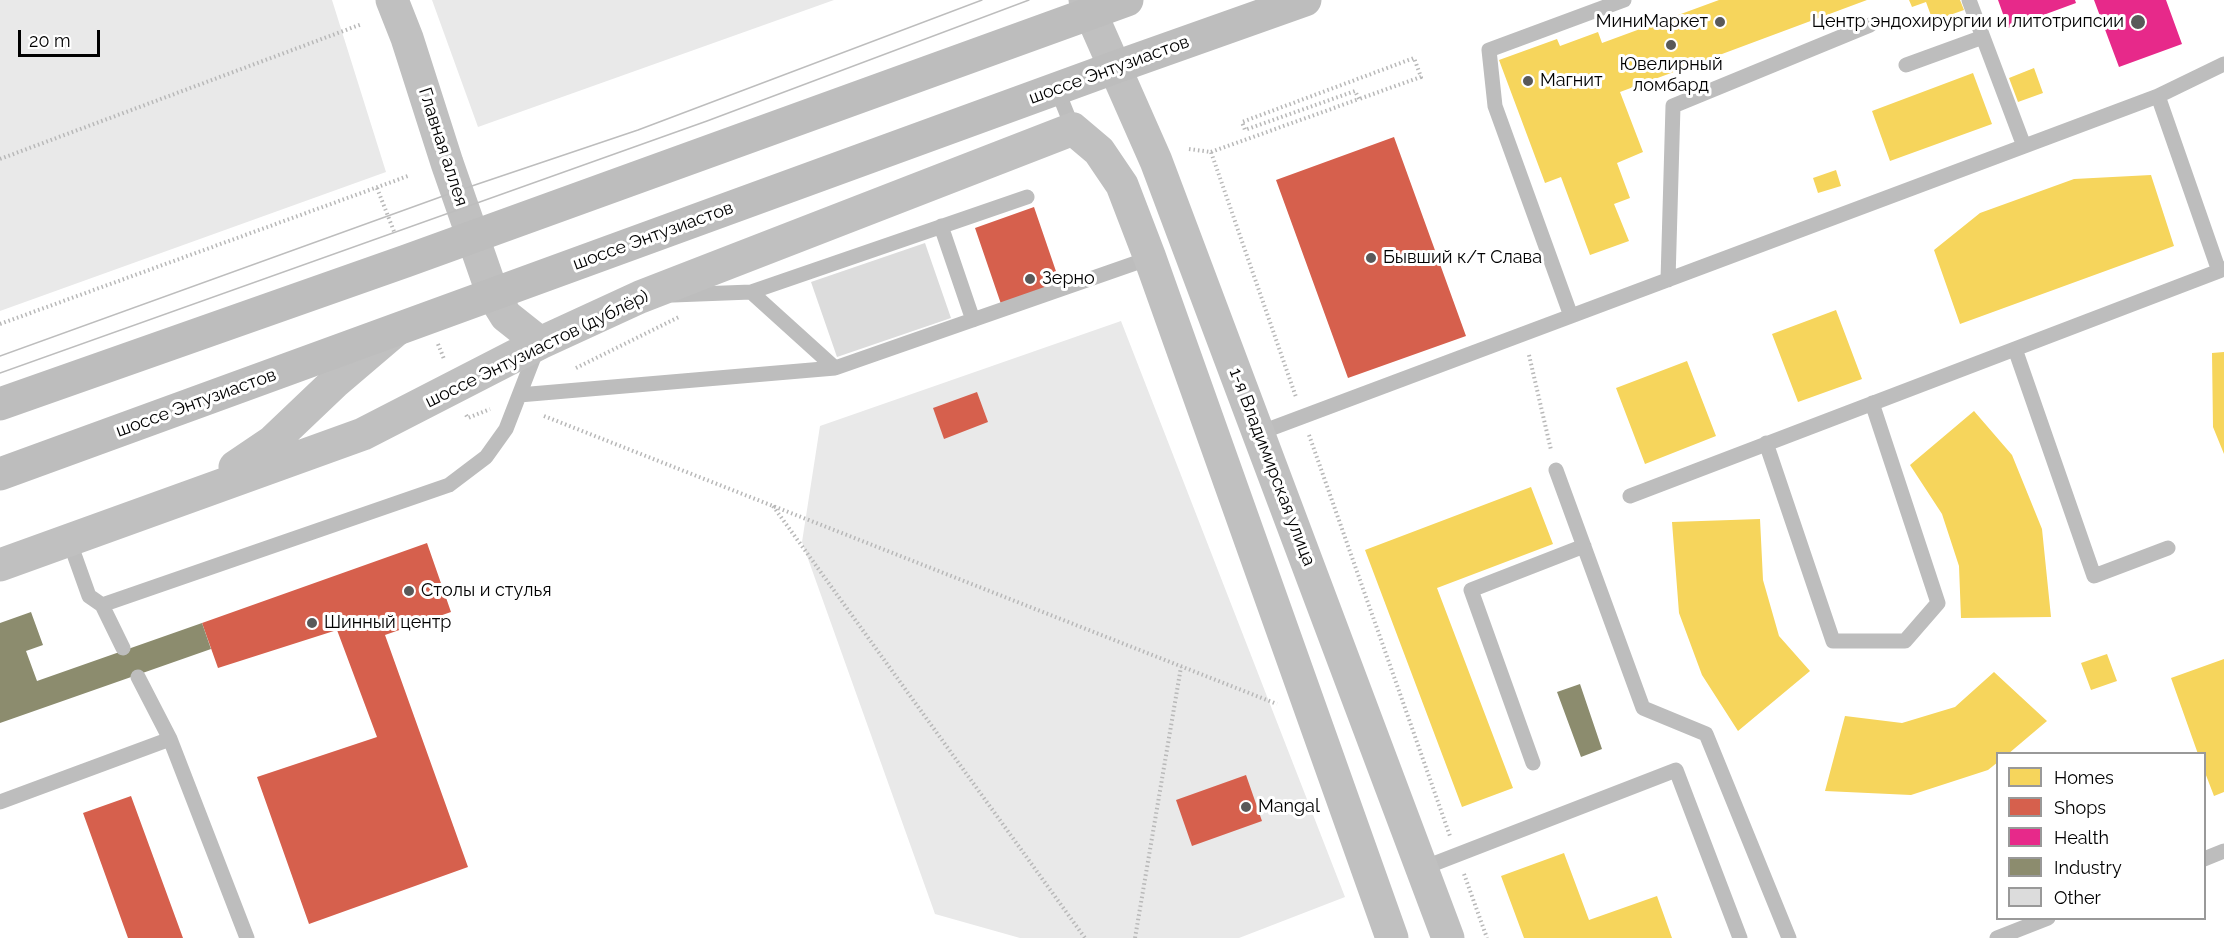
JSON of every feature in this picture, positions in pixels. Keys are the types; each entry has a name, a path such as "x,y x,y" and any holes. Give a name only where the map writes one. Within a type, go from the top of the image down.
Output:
{"main road":[{"name":"Главная аллея","path":"392,0 407,38 493,295 506,316 540,343"},
{"path":"0,404 472,236 1087,7 1127,0"},
{"name":"шоссе Энтузиастов","path":"0,474 1305,0"},
{"name":"1-я Владимирская улица","path":"1087,7 1116,67 1156,161 1448,938"},
{"path":"1073,129 1099,151 1122,185 1392,938"},
{"name":"шоссе Энтузиастов (дублёр)","path":"0,565 363,434 540,343 640,297 1073,129"},
{"path":"194,495 272,442 334,383 395,331"}],"lane":[{"path":"1571,316 1495,106 1489,51 1624,0"},
{"path":"1969,0 2024,146"},
{"path":"1668,280 1672,106 1870,25"},
{"path":"1906,65 1983,37"},
{"path":"1259,432 2158,96 2224,64"},
{"path":"1057,89 1073,129"},
{"path":"1630,495 2221,270 2158,96"},
{"path":"640,297 750,292 1027,197"},
{"path":"941,226 974,320"},
{"path":"516,400 835,368 1150,258"},
{"path":"750,292 835,368"},
{"path":"102,605 449,485 486,458 506,429 540,343"},
{"path":"2015,349 2094,576 2168,548"},
{"path":"1766,443 1833,641 1905,641 1938,603 1872,403"},
{"path":"1556,470 1643,708 1706,734 1789,938"},
{"path":"69,540 89,596 102,605 123,648"},
{"path":"1533,763 1471,590 1584,546"},
{"path":"138,676 170,739 248,938"},
{"path":"0,802 170,739"},
{"path":"1423,868 1676,770 1740,938"},
{"path":"2206,859 2224,851"},
{"path":"1997,938 2043,920"}],"path":[{"path":"0,159 362,24"},
{"path":"1189,149 1211,152 1421,77 1414,58 1242,122 1245,130 1355,91 1359,99"},
{"path":"1211,152 1487,938"},
{"path":"0,324 408,176"},
{"path":"377,187 398,240"},
{"path":"572,369 689,313"},
{"path":"1524,334 1556,470"},
{"path":"468,418 494,408"},
{"path":"543,415 1287,708"},
{"path":"772,506 1085,938"},
{"path":"1136,938 1181,667"}],"shaded area":[{"path":"0,0 332,0 386,172 0,311"},
{"path":"432,0 834,0 478,127"},
{"path":"1121,321 1345,897 1239,938 1020,938 935,914 802,542 820,426"}],"building: Homes":[{"path":"1719,0 1867,0 1620,92 1643,152 1617,163 1630,198 1614,204 1629,241 1590,255 1561,177 1545,183 1499,60 1557,39 1560,46 1598,32 1602,43"},
{"path":"1909,0 1960,0 1964,10 1933,21 1926,2 1912,7"},
{"path":"2034,68 2043,93 2018,102 2009,78"},
{"path":"1973,73 1992,124 1890,161 1872,111"},
{"path":"1836,170 1841,186 1818,193 1813,178"},
{"path":"2151,175 2174,246 1960,324 1934,250 1980,213 2074,179"},
{"path":"1836,310 1862,379 1798,402 1772,334"},
{"path":"2224,352 2224,454 2213,427 2212,353"},
{"path":"1687,361 1716,436 1645,464 1616,388"},
{"path":"1974,411 2012,455 2042,529 2051,617 1961,618 1959,566 1942,514 1910,465"},
{"path":"1531,487 1553,544 1437,588 1513,788 1462,807 1365,550"},
{"path":"1760,519 1763,580 1779,636 1810,671 1738,731 1702,675 1679,613 1672,522"},
{"path":"2107,654 2117,681 2091,690 2081,663"},
{"path":"2224,659 2224,792 2214,796 2206,775 2206,752 2197,752 2171,678"},
{"path":"1994,672 2047,721 2010,752 1996,752 1996,764 1988,770 1911,795 1825,791 1845,716 1902,723 1955,707"},
{"path":"1564,853 1589,920 1657,896 1672,938 1524,938 1501,876"}],"building: Shops":[{"name":"Бывший к/т Слава","path":"1394,137 1466,336 1348,378 1276,180"},
{"path":"1034,207 1060,283 1001,304 975,228"},
{"path":"977,392 988,422 944,439 933,408"},
{"path":"427,543 451,612 385,635 468,867 309,924 257,777 377,737 337,630 218,668 202,623"},
{"path":"1246,775 1262,821 1192,846 1176,800"},
{"path":"131,796 183,938 128,938 83,813"}],"building: Health":[{"name":"Центр эндохирургии и литотрипсии","path":"1998,0 2075,0 2076,3 2008,28"},
{"name":"Центр эндохирургии и литотрипсии","path":"2094,0 2166,0 2182,44 2119,67"}],"building: Industry":[{"path":"31,612 43,645 26,651 37,681 202,623 211,649 0,723 0,623"},
{"path":"1580,684 1602,749 1581,757 1557,692"}],"building: Other":[{"path":"925,243 951,318 837,357 811,282"}],"tram line":[{"path":"0,356 457,191 638,130 982,0"},
{"path":"0,373 707,121 1029,0"}],"place":[{"name":"МиниМаркет","path":"1720,22"},
{"name":"Центр эндохирургии и литотрипсии","path":"2138,22"},
{"name":"Ювелирный ломбард","path":"1671,45"},
{"name":"Магнит","path":"1528,81"},
{"name":"Бывший к/т Слава","path":"1371,258"},
{"name":"Зерно","path":"1030,279"},
{"name":"Столы и стулья","path":"409,591"},
{"name":"Шинный центр","path":"312,623"},
{"name":"Mangal","path":"1246,807"}]}
